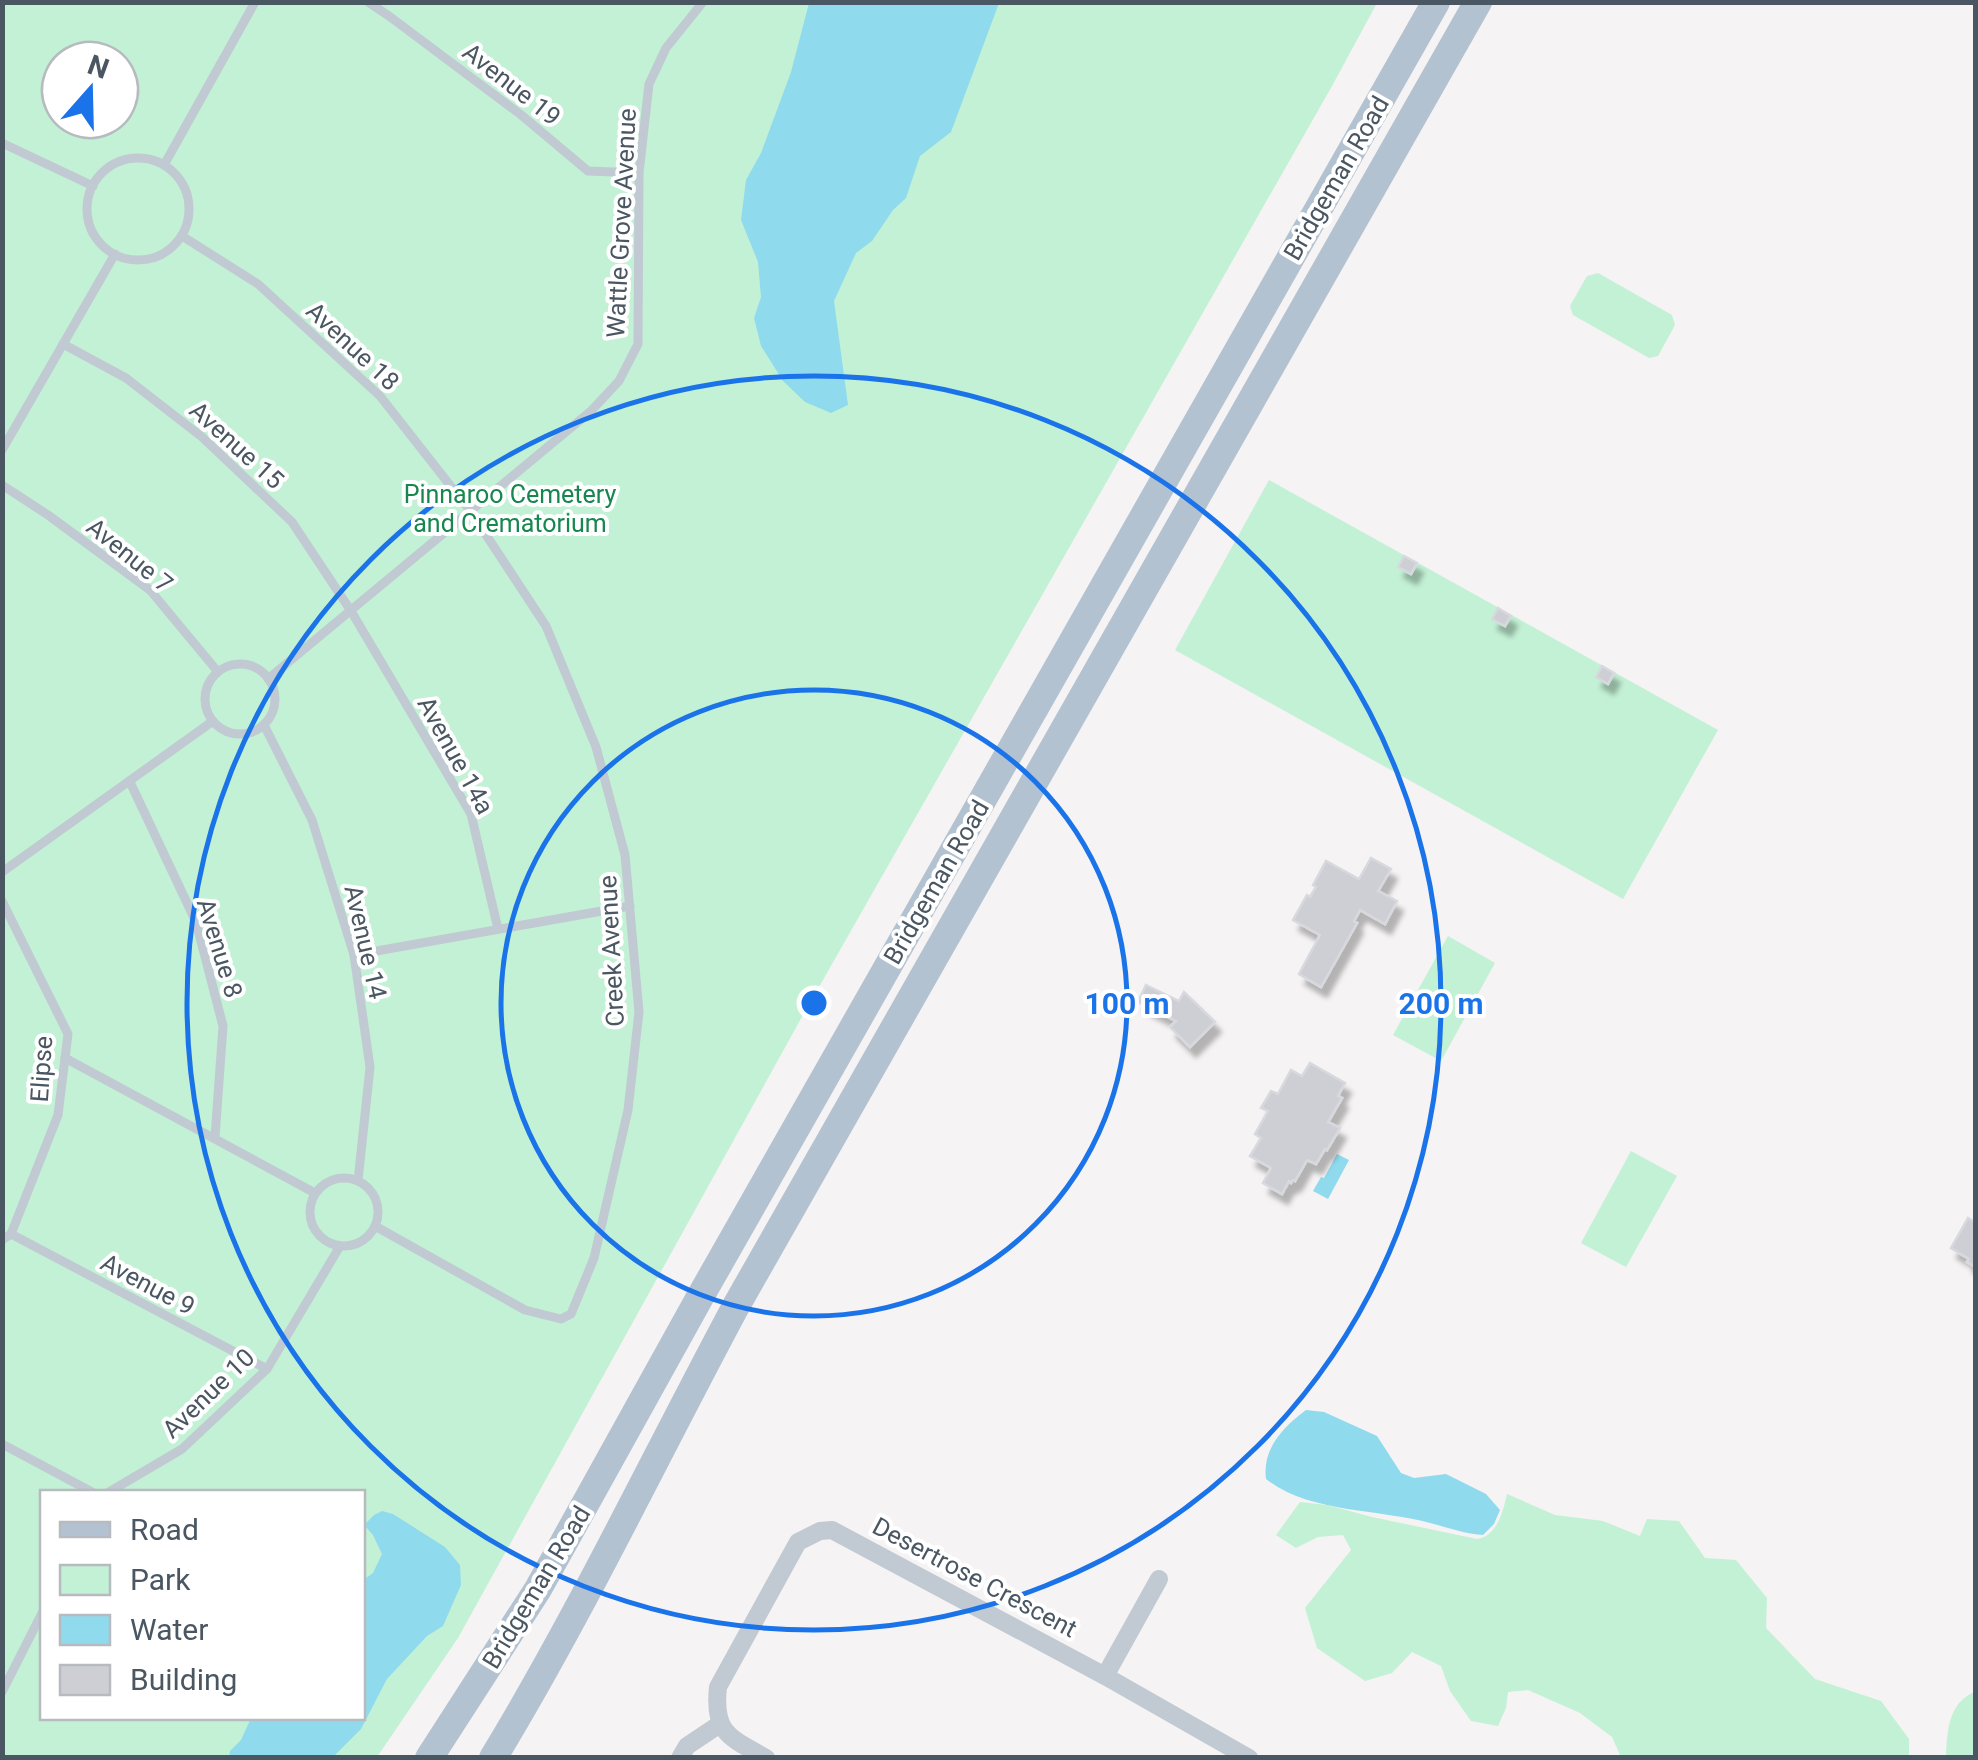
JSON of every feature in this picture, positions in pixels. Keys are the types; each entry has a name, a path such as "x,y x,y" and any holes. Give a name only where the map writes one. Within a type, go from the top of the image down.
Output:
{"main road":[{"name":"Bridgeman Road","path":"429,1758 538,1589 1436,2"},
{"name":"Bridgeman Road","path":"493,1758 578,1609 736,1306 1478,2"},
{"path":"538,1589 578,1609"}],"street":[{"name":"Desertrose Crescent","path":"720,1724 715,1710 718,1687 798,1542 820,1531 832,1530 1106,1676 1248,1758"},
{"path":"1106,1676 1160,1579"},
{"path":"680,1758 686,1746 720,1724 734,1740 766,1758"}],"lane":[{"path":"164,165 255,2"},
{"name":"Avenue 19","path":"368,2 520,114 588,170 639,173"},
{"name":"Wattle Grove Avenue","path":"268,679 590,411 619,381 638,344 639,173 649,84 666,48 703,2"},
{"path":"2,143 93,186"},
{"path":"130,159 148,159 164,165 184,186 189,202 182,236 166,252 150,259 132,260 114,254 95,237 88,220 93,186 113,165 130,159"},
{"name":"Avenue 18","path":"182,236 258,284 380,396 470,512"},
{"path":"2,450 114,254"},
{"name":"Avenue 15","path":"63,344 126,378 228,462 292,522 350,611"},
{"name":"Avenue 7","path":"2,485 150,590 218,672"},
{"name":"Creek Avenue","path":"375,1226 526,1310 561,1320 571,1314 594,1258 628,1110 639,1012 625,855 596,748 546,626 470,512"},
{"name":"Avenue 14a","path":"350,611 470,814 498,929"},
{"path":"241,665 260,670 268,679 275,700 264,725 236,734 213,721 205,702 206,690 218,672 241,665"},
{"path":"2,872 213,721"},
{"name":"Avenue 14","path":"264,725 312,820 354,955 370,1066 358,1181"},
{"name":"Avenue 8","path":"130,782 196,922 223,1026 215,1137"},
{"name":"Elipse","path":"2,901 68,1034 58,1114 7,1237"},
{"path":"354,955 630,906"},
{"path":"65,1058 315,1193"},
{"path":"335,1178 358,1181 372,1192 377,1202 375,1226 363,1240 352,1245 329,1242 313,1226 310,1204 315,1193 335,1178"},
{"name":"Avenue 9","path":"7,1237 267,1369"},
{"name":"Avenue 10","path":"112,1490 182,1449 267,1369 340,1246"},
{"path":"2,1444 88,1490"},
{"path":"2,1692 40,1617"}],"green space":[{"name":"Pinnaroo Cemetery and Crematorium","path":"2,3 1377,3 803,1015 458,1638 377,1757 9,1758 3,1754"},
{"path":"1598,273 1672,315 1675,325 1658,356 1649,358 1573,315 1570,306 1587,276"},
{"path":"1269,480 1718,730 1623,899 1175,650"},
{"path":"1448,936 1495,963 1441,1061 1393,1035"},
{"path":"1631,1151 1677,1176 1626,1267 1581,1243"},
{"path":"1507,1494 1555,1515 1603,1521 1640,1536 1647,1519 1679,1521 1705,1558 1736,1560 1767,1598 1766,1628 1815,1679 1881,1701 1909,1739 1909,1757 1621,1757 1612,1737 1580,1713 1528,1690 1508,1692 1498,1726 1471,1721 1450,1691 1441,1666 1412,1652 1392,1673 1365,1681 1317,1648 1305,1608 1351,1550 1343,1535 1318,1537 1296,1548 1276,1535 1300,1502 1477,1539 1494,1528"},
{"path":"1975,1692 1975,1757 1946,1757 1954,1711"}],"water":[{"path":"809,3 999,3 951,132 920,156 906,198 872,241 856,253 834,301 848,405 831,413 805,402 783,381 761,346 754,318 761,297 758,262 741,220 746,180 761,153 791,72"},
{"path":"1337,1154 1349,1160 1328,1199 1313,1191"},
{"path":"1306,1410 1324,1412 1377,1436 1401,1473 1414,1478 1446,1474 1486,1494 1500,1510 1494,1524 1483,1535 1475,1534 1410,1518 1323,1504 1283,1490 1266,1479 1267,1458 1282,1431"},
{"path":"382,1511 393,1514 445,1547 460,1565 461,1585 443,1626 427,1636 387,1679 361,1729 333,1757 229,1757 250,1720 365,1720 365,1579 373,1573 382,1554 365,1526"}],"building":[{"path":"1404,556 1417,563 1411,574 1398,567"},
{"path":"1498,608 1511,616 1505,626 1492,619"},
{"path":"1602,666 1614,673 1608,684 1596,677"},
{"path":"1371,858 1391,869 1378,891 1397,901 1385,924 1360,910 1354,921 1357,923 1321,987 1299,974 1320,935 1293,920 1316,887 1313,885 1326,861 1359,879"},
{"path":"1146,985 1179,1001 1184,992 1215,1022 1190,1047 1170,1027 1176,1021 1138,1002"},
{"path":"1310,1063 1345,1083 1338,1096 1342,1098 1328,1122 1340,1128 1316,1164 1307,1160 1282,1194 1263,1183 1271,1168 1250,1156 1261,1138 1255,1134 1268,1111 1261,1108 1271,1091 1278,1094 1291,1070 1302,1076"},
{"path":"1968,1218 1976,1223 1976,1267 1951,1248"}]}
